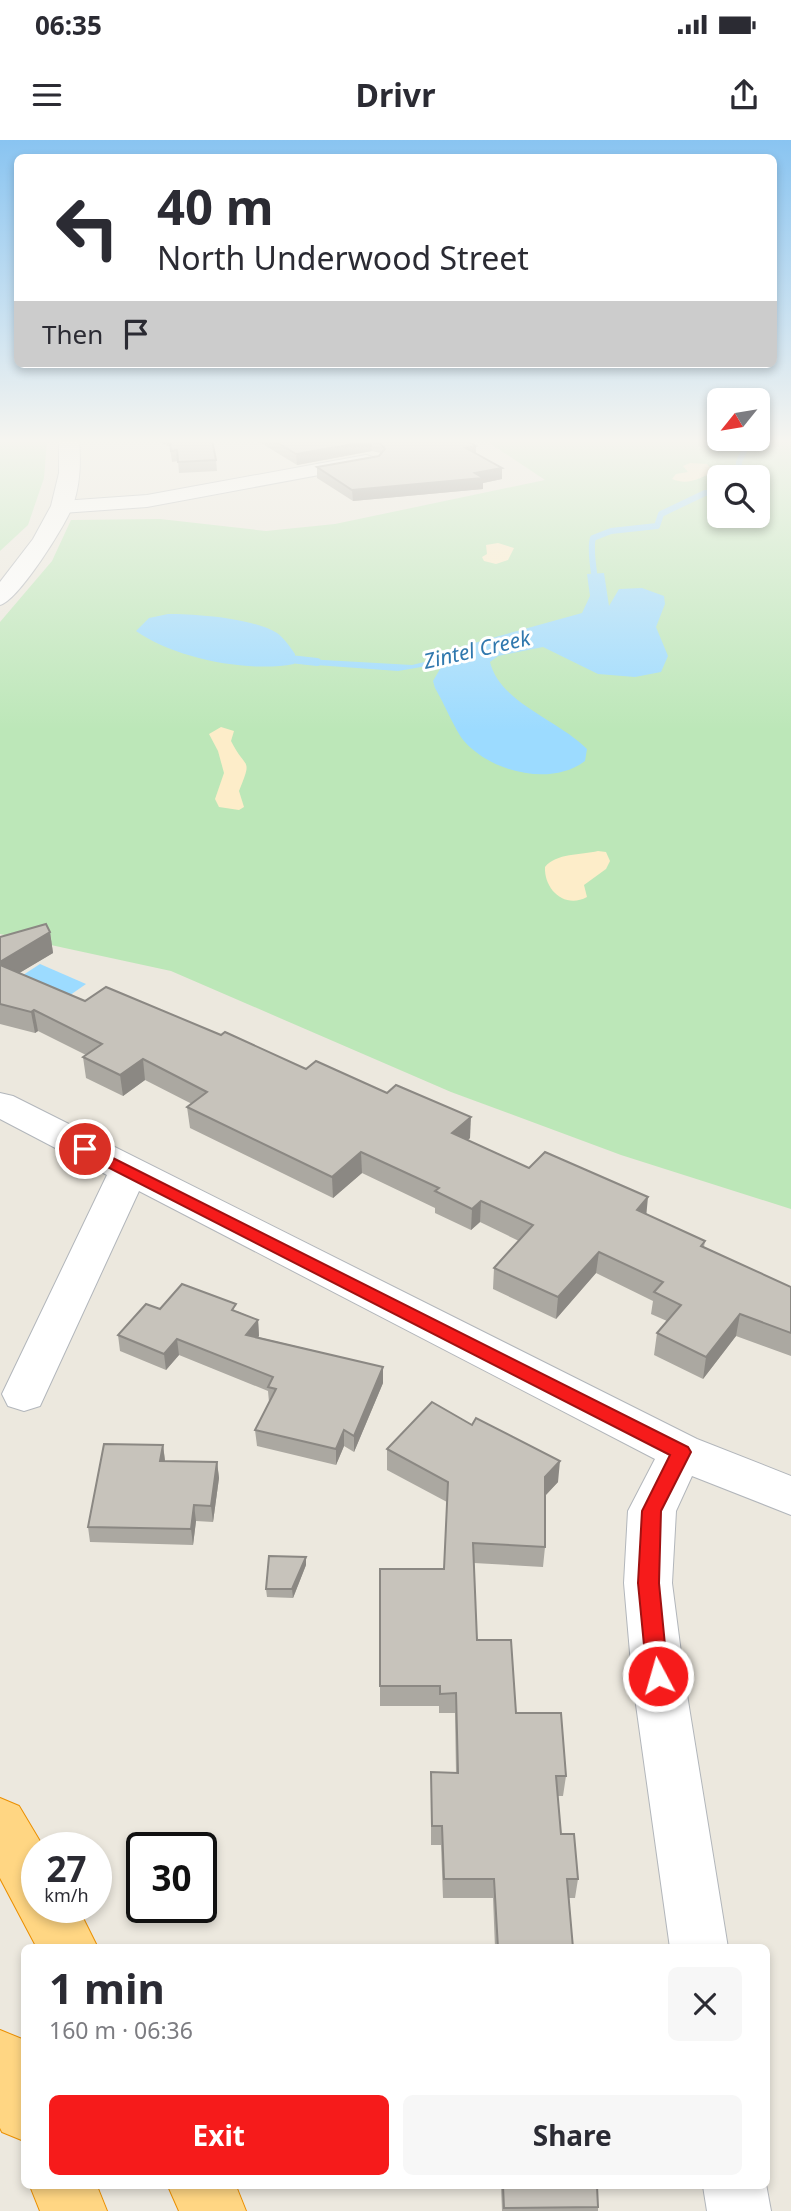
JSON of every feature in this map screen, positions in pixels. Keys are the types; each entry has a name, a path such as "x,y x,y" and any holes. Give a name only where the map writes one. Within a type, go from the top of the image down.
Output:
{"highway":[{"path":"0,1824 21,1861"},
{"path":"55,1923 67,1944"},
{"path":"0,2061 21,2104"},
{"path":"64,2189 75,2211"},
{"path":"202,2189 214,2211"}],"street":[{"path":"0,598 44,537"},
{"path":"0,1104 128,1172 681,1452 791,1496"},
{"path":"24,1394 128,1172"},
{"path":"681,1452 652,1511 649,1583 658,1676 698,1944"},
{"path":"735,2189 739,2211"}],"green space":[{"path":"0,537 15,537 0,551"},
{"path":"63,537 791,537 791,1209 621,1155 451,1092 171,971 0,934 0,622 52,561"}],"sand":[{"path":"498,543 514,548 508,560 496,564 484,561 482,557 487,554 486,545"},
{"path":"221,727 234,731 231,741 247,768 239,791 244,807 239,810 219,807 215,799 224,773 218,751 209,734"},
{"path":"606,852 610,861 606,869 584,885 587,897 571,901 552,890 545,867 550,862 562,857"}],"water":[{"path":"604,573 609,606 619,589 642,588 664,596 665,604 656,627 668,656 661,672 635,677 598,674 543,647 498,656 490,662 505,689 587,749 585,761 571,769 556,773 522,772 505,768 476,752 464,741 435,688 433,681 440,669 433,665 398,671 302,664 306,659 412,665 437,659 460,647 582,613 590,596 587,574"},
{"path":"168,614 224,618 266,628 277,633 289,646 295,654 294,664 255,666 212,661 170,649 136,631 149,618"},
{"path":"40,964 86,984 63,1000 17,979"}],"building":[{"path":"46,924 50,932 0,962 0,937"},
{"path":"0,965 85,1001 106,987 221,1035 225,1032 306,1069 316,1061 387,1093 396,1085 471,1117 452,1133 529,1168 545,1152 648,1197 637,1210 705,1241 701,1246 791,1287 791,1333 740,1314 706,1357 657,1333 681,1305 654,1292 663,1282 599,1252 558,1297 494,1268 533,1225 481,1201 472,1209 435,1191 439,1188 361,1152 332,1177 187,1107 207,1092 143,1059 120,1075 83,1057 102,1044 34,1010 31,1012 0,1004"},
{"path":"182,1284 236,1304 232,1310 258,1320 246,1335 383,1367 354,1436 344,1430 336,1449 255,1430 276,1389 268,1387 273,1377 177,1339 164,1354 118,1335 146,1304 160,1309"},
{"path":"432,1402 472,1425 476,1418 560,1461 545,1477 545,1547 473,1543 477,1640 511,1640 516,1713 561,1713 566,1776 556,1776 561,1834 574,1834 578,1879 567,1879 573,1944 498,1944 494,1879 444,1879 442,1826 432,1826 431,1772 458,1773 456,1693 440,1694 440,1686 380,1686 380,1569 444,1569 448,1482 387,1449"},
{"path":"104,1444 163,1445 160,1461 217,1462 211,1506 194,1505 191,1529 88,1527"},
{"path":"269,1556 306,1557 292,1589 266,1589"},
{"path":"503,2189 597,2189 598,2207 504,2208"}],"waterway":[{"name":"Zintel Creek","path":"596,537 592,542 596,585"},
{"name":"Zintel Creek","path":"281,658 317,662"}],"route":[{"path":"85,1149 681,1452 652,1511 649,1583 658,1676"}]}
